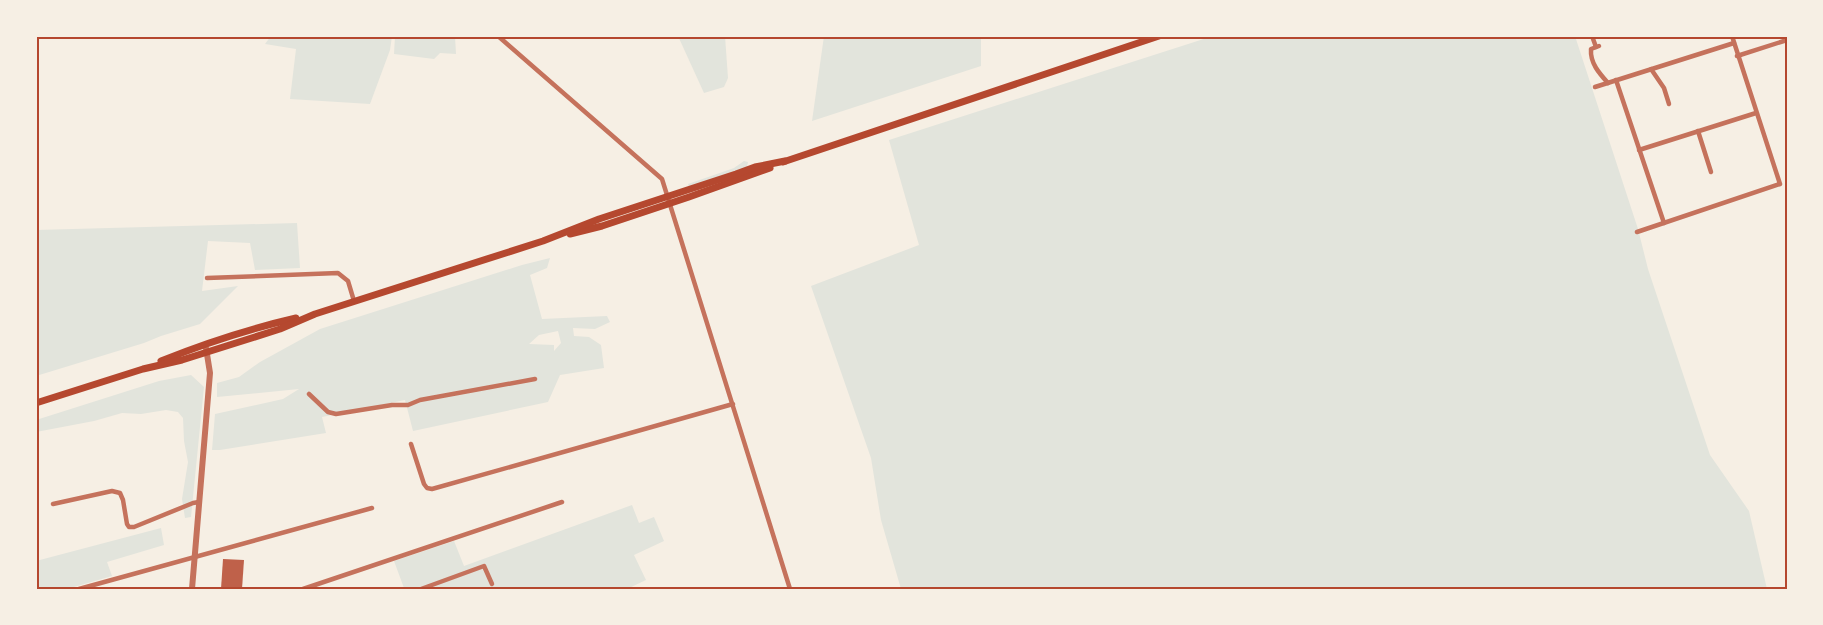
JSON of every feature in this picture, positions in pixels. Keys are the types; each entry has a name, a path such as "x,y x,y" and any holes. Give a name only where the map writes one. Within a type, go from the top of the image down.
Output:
{"main road":[{"path":"36,403 142,369 182,360 278,322 315,314 543,241 588,230 670,200 758,173 784,161 1159,36"}],"street":[{"path":"498,36 662,179 790,589"},
{"path":"1592,36 1597,46 1591,49 1591,56 1600,74 1608,83"},
{"path":"1637,232 1780,184 1732,36"},
{"path":"1737,56 1787,40"},
{"path":"1595,87 1734,43"},
{"path":"1651,69 1664,88 1669,104"},
{"path":"1616,80 1664,223"},
{"path":"1639,150 1756,113"},
{"path":"1698,131 1711,172"},
{"path":"207,278 338,273 348,281 354,301"},
{"path":"192,589 209,385 210,366 207,349"},
{"path":"309,394 328,412 341,414 392,405 408,405 420,400 535,379"},
{"path":"411,444 424,484 427,488 432,489 733,404"},
{"path":"53,504 112,491 120,493 127,524 129,527 134,527 200,502"},
{"path":"303,589 562,502"},
{"path":"80,589 372,508"},
{"path":"421,589 484,566 492,584"}],"shaded area":[{"path":"271,36 392,36 390,50 370,104 290,99 296,49 265,44"},
{"path":"395,36 455,36 456,54 440,53 434,59 394,54"},
{"path":"678,36 725,36 728,78 724,87 704,93"},
{"path":"824,36 981,36 981,66 812,121"},
{"path":"1213,36 1575,36 1638,229 1648,269 1710,455 1749,511 1767,589 901,589 881,520 871,458 811,286 919,245 889,140"},
{"path":"744,161 748,162 747,167 689,187 688,184 734,168"},
{"path":"297,223 300,268 255,270 250,243 208,241 202,291 238,286 200,324 36,376 36,230"},
{"path":"550,258 547,268 530,275 542,319 607,316 610,322 595,329 573,328 574,336 589,337 601,345 604,368 560,375 548,402 413,431 405,400 322,417 326,433 212,450 215,414 283,399 299,389 217,397 217,383 239,377 260,362 320,329","holes":["558,331 561,343 554,351 554,345 529,344 539,335"]},
{"path":"191,375 204,387 191,517 185,518 182,499 188,462 183,418 178,412 166,410 141,414 122,413 36,432 36,420 159,381"},
{"path":"632,505 639,523 654,517 664,541 634,555 646,580 627,589 402,589 404,588 394,561 454,541 464,566"},
{"path":"161,528 164,545 107,562 112,576 67,589 36,589 36,561"}],"building":[{"path":"223,559 244,560 242,589 221,589"}]}
